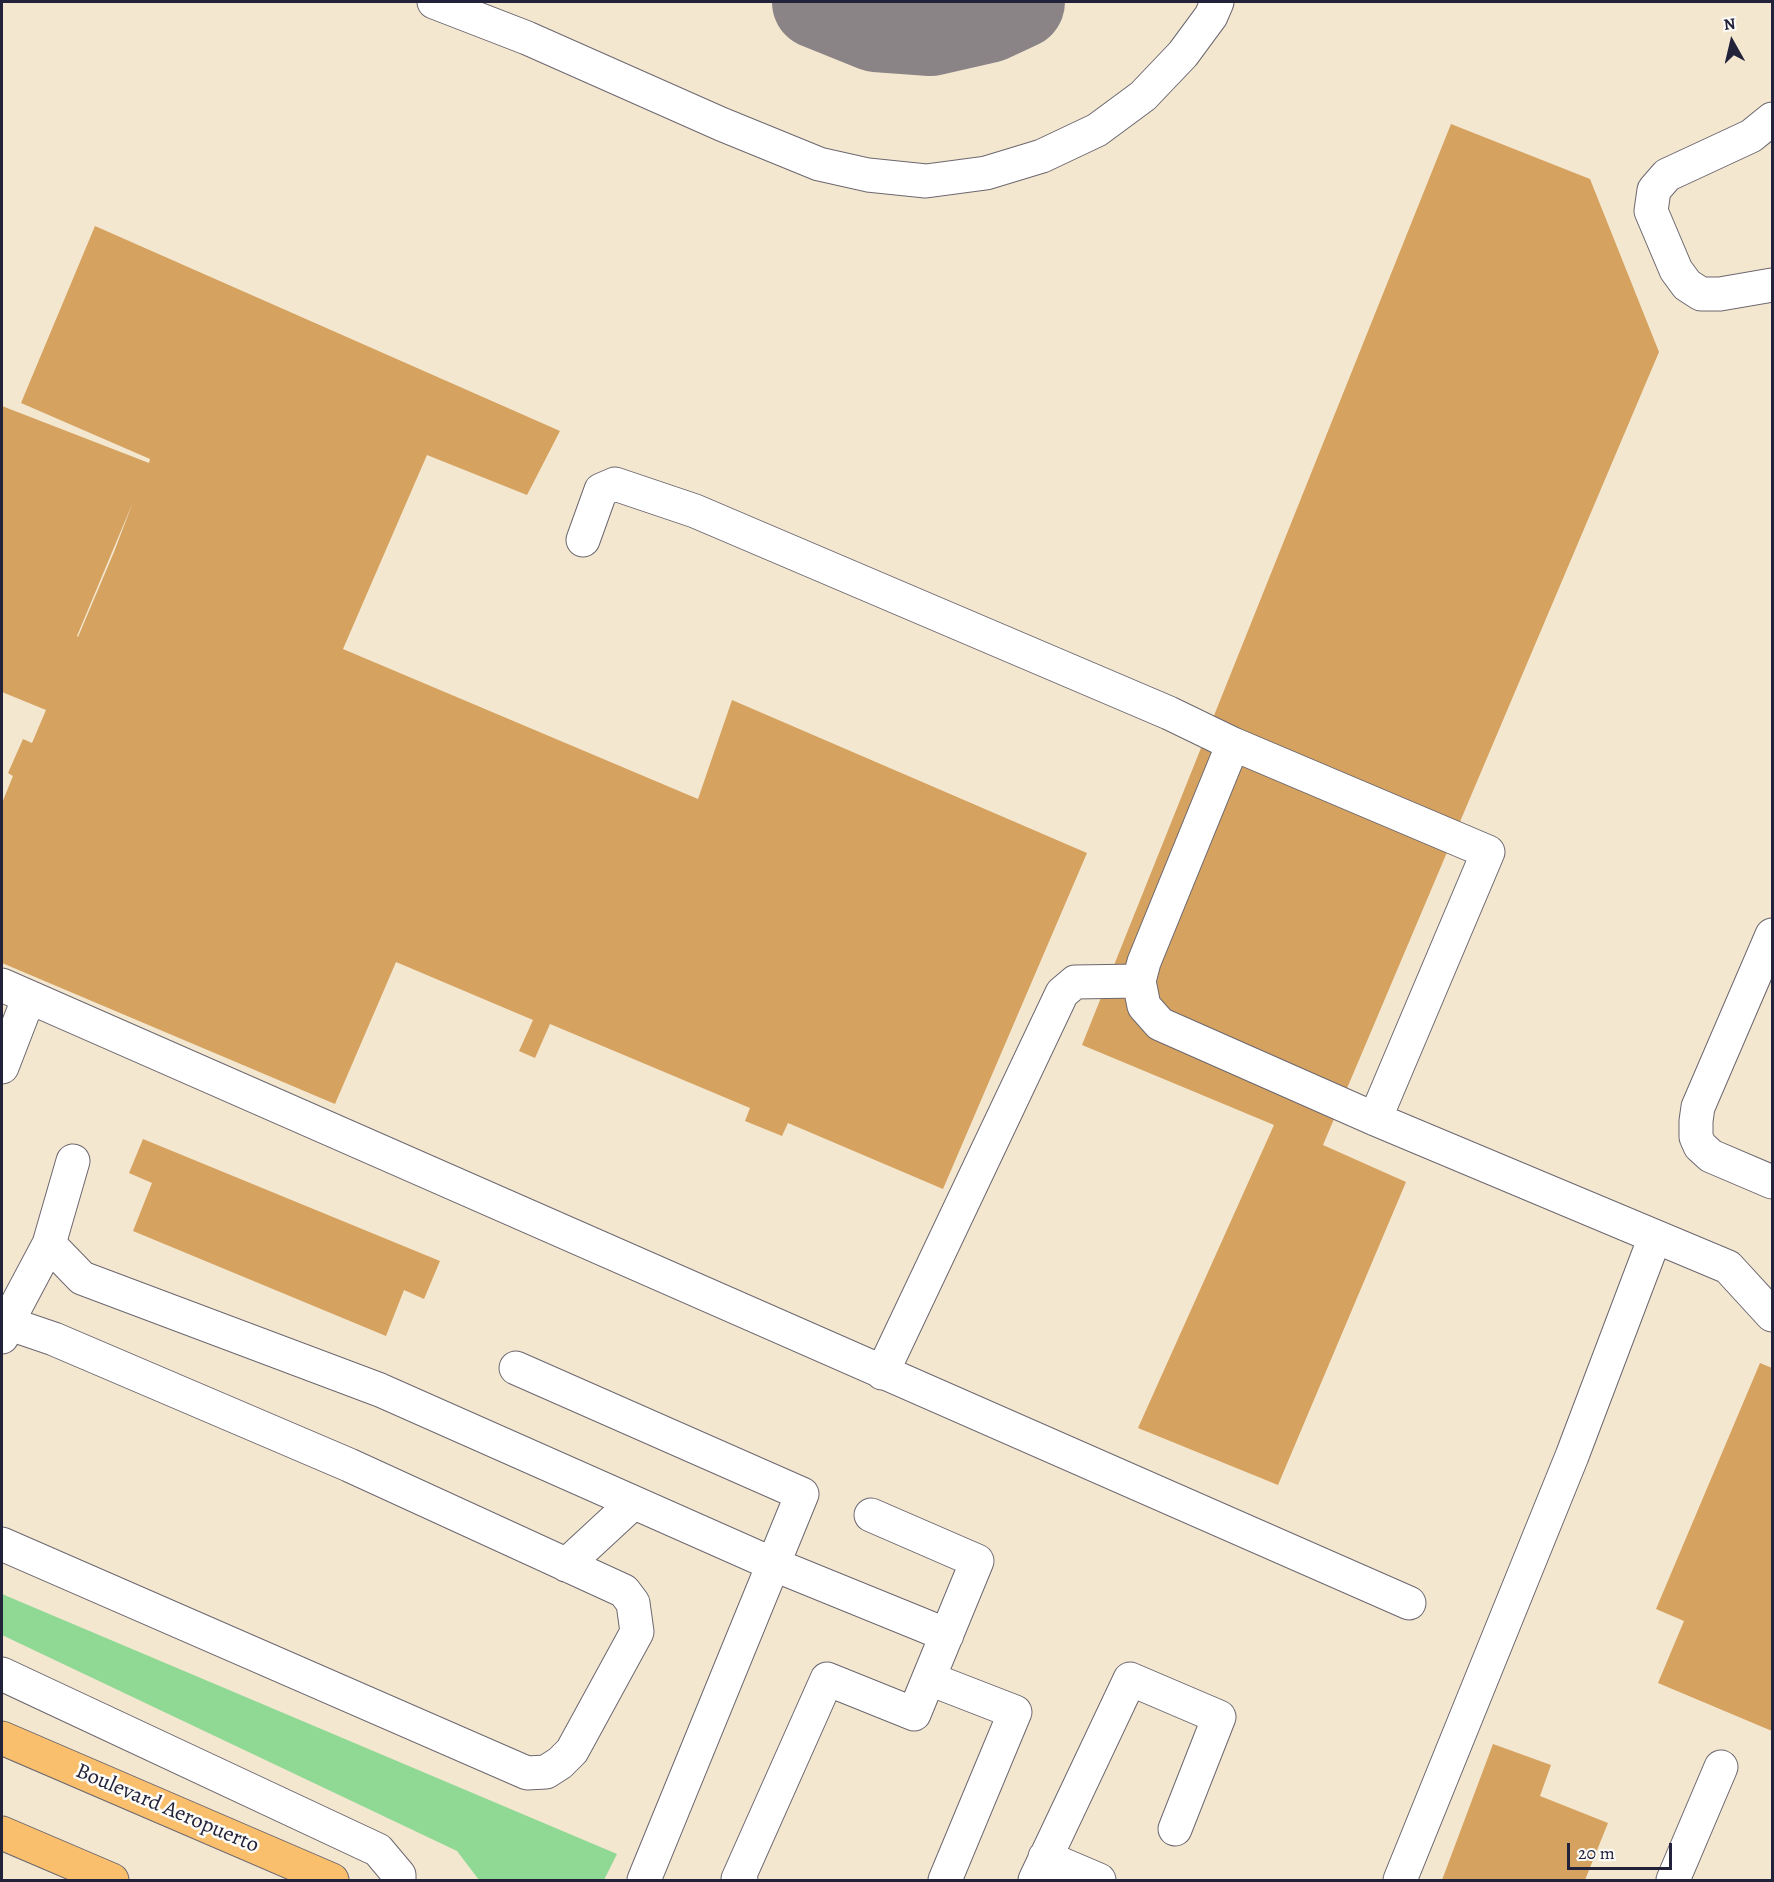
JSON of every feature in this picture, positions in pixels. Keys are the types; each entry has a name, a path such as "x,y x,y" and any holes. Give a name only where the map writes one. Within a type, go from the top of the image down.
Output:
{"highway":[{"name":"Boulevard Aeropuerto","path":"2,1738 332,1881"},
{"path":"2,1833 112,1881"}],"lane":[{"path":"434,2 527,38 819,164 868,175 927,181 986,173 1042,156 1097,130 1143,96 1183,54 1211,16 1217,2"},
{"path":"1773,119 1751,136 1667,175 1654,190 1651,211 1676,270 1687,285 1701,294 1720,294 1773,285"},
{"path":"583,540 601,490 615,484 695,511 1488,852 1375,1119"},
{"path":"1233,744 1152,942 1139,981 1144,1006 1160,1024 1375,1119 1728,1267 1773,1315"},
{"path":"1773,935 1698,1107 1696,1121 1696,1137 1700,1146 1711,1156 1773,1182"},
{"path":"882,1373 1062,993 1075,982 1139,981"},
{"path":"2,1067 15,991 1408,1603"},
{"path":"2,1544 527,1773 546,1772 572,1751 632,1647 637,1632 633,1603 624,1591 338,1461 54,1338 4,1330 49,1244 74,1161"},
{"path":"1400,1881 1572,1456 1655,1237"},
{"path":"49,1244 82,1278 380,1390 775,1566 947,1635"},
{"path":"516,1368 802,1494 775,1566 644,1881"},
{"path":"567,1565 633,1503"},
{"path":"741,1881 738,1880 827,1679 914,1714 976,1561 871,1515"},
{"path":"2,1674 378,1850 399,1875 399,1881"},
{"path":"1099,1881 1040,1869 1130,1678 1219,1717 1175,1829"},
{"path":"930,1679 1015,1712 945,1881"},
{"path":"1673,1881 1721,1767"}],"green space":[{"path":"2,1594 617,1854 604,1880 479,1880 457,1851 2,1635"}],"building":[{"path":"1451,124 1590,179 1659,352 1323,1145 1406,1182 1278,1485 1138,1428 1274,1125 1082,1045"},
{"path":"95,226 560,431 527,495 427,455 343,649 698,799 732,700 1087,853 943,1189 788,1123 782,1136 745,1121 750,1108 550,1024 535,1058 519,1051 533,1020 396,962 335,1104 2,963 2,803 13,776 8,773 23,739 32,743 46,710 2,692 2,406 149,463 150,459 21,403","holes":["133,502 114,552 78,637"]},
{"path":"143,1139 440,1261 424,1299 404,1290 386,1336 133,1231 152,1183 129,1173"},
{"path":"1760,1363 1772,1368 1772,1731 1658,1683 1684,1621 1656,1609"},
{"path":"1493,1744 1551,1765 1540,1796 1608,1823 1585,1880 1442,1880"}],"taxiway":[{"path":"819,2 876,25 931,29 988,16 1018,2"}]}
